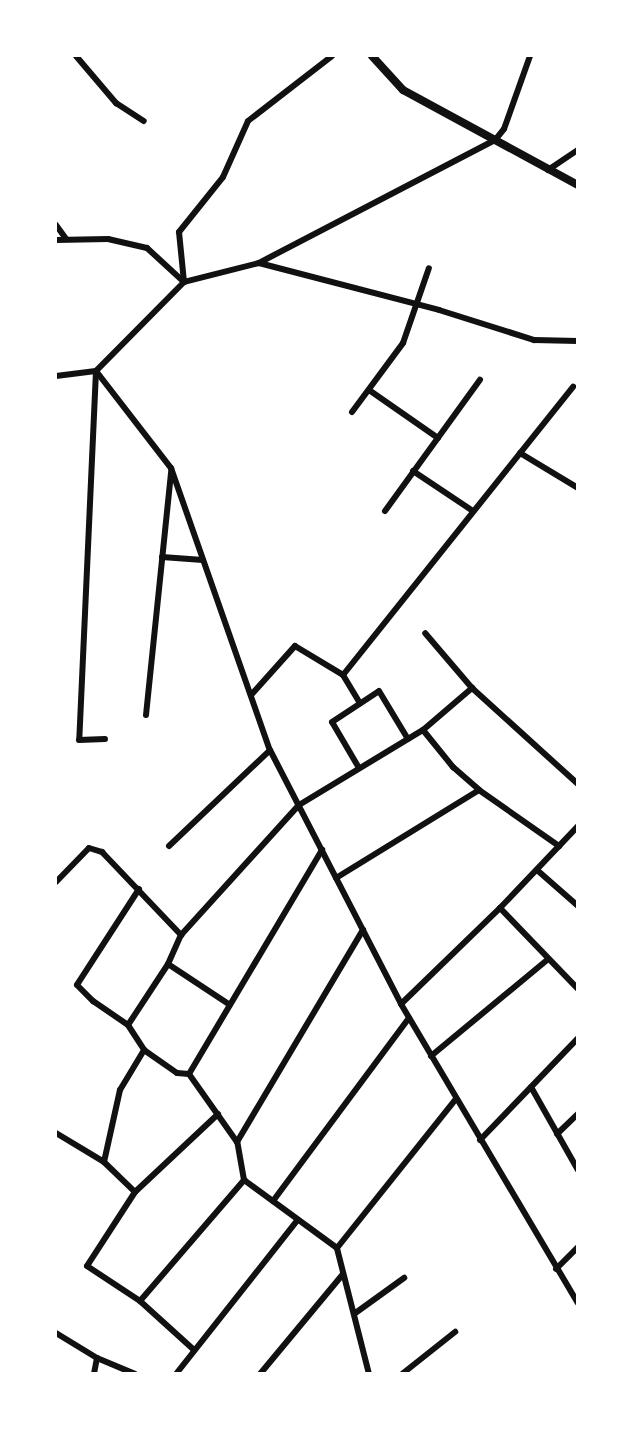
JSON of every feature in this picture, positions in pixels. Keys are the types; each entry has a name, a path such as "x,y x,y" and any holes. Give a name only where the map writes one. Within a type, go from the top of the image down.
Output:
{"street":[{"path":"76,56 116,103 144,121"},
{"path":"184,282 179,232 223,177 248,121 332,56"},
{"path":"372,56 404,90 578,185"},
{"path":"56,376 96,371 184,282 260,263 495,141 504,129 530,56"},
{"path":"548,170 578,150"},
{"path":"56,225 66,239"},
{"path":"56,240 108,239 147,248 184,282"},
{"path":"260,263 414,304 534,340 578,341"},
{"path":"352,412 403,343 414,304 429,268"},
{"path":"96,371 171,468 270,750 401,1004 578,1303"},
{"path":"96,371 79,740 105,739"},
{"path":"385,511 480,380"},
{"path":"343,675 573,387"},
{"path":"369,390 438,438"},
{"path":"520,453 578,488"},
{"path":"146,715 171,468"},
{"path":"413,471 473,511"},
{"path":"162,557 203,560"},
{"path":"424,633 472,688 578,784"},
{"path":"251,695 295,646 343,675 360,703"},
{"path":"128,1025 168,964 181,935 299,805 423,730 472,688"},
{"path":"359,768 332,722 379,691 408,739"},
{"path":"423,730 453,767 479,790 559,846"},
{"path":"169,846 270,750"},
{"path":"336,878 479,790"},
{"path":"401,1004 500,908 578,826"},
{"path":"56,882 88,849 102,852 181,935"},
{"path":"189,1074 322,850"},
{"path":"537,870 578,906"},
{"path":"139,889 77,985 93,1001 128,1025 144,1050 177,1073 189,1074 237,1142 244,1180 297,1221 337,1248 369,1374"},
{"path":"500,908 547,960 578,988"},
{"path":"237,1142 363,930"},
{"path":"432,1056 547,960"},
{"path":"168,964 230,1005"},
{"path":"273,1201 409,1018"},
{"path":"480,1140 578,1038"},
{"path":"104,1162 120,1090 144,1050"},
{"path":"531,1086 578,1170"},
{"path":"337,1248 456,1099"},
{"path":"194,1350 140,1301 87,1266 135,1191 218,1114"},
{"path":"557,1134 578,1114"},
{"path":"56,1133 104,1162 135,1191"},
{"path":"140,1301 244,1180"},
{"path":"176,1374 297,1221"},
{"path":"556,1269 578,1247"},
{"path":"260,1374 343,1274"},
{"path":"354,1314 404,1278"},
{"path":"402,1374 455,1332"},
{"path":"56,1333 97,1358 135,1374"},
{"path":"94,1374 97,1358"}]}
